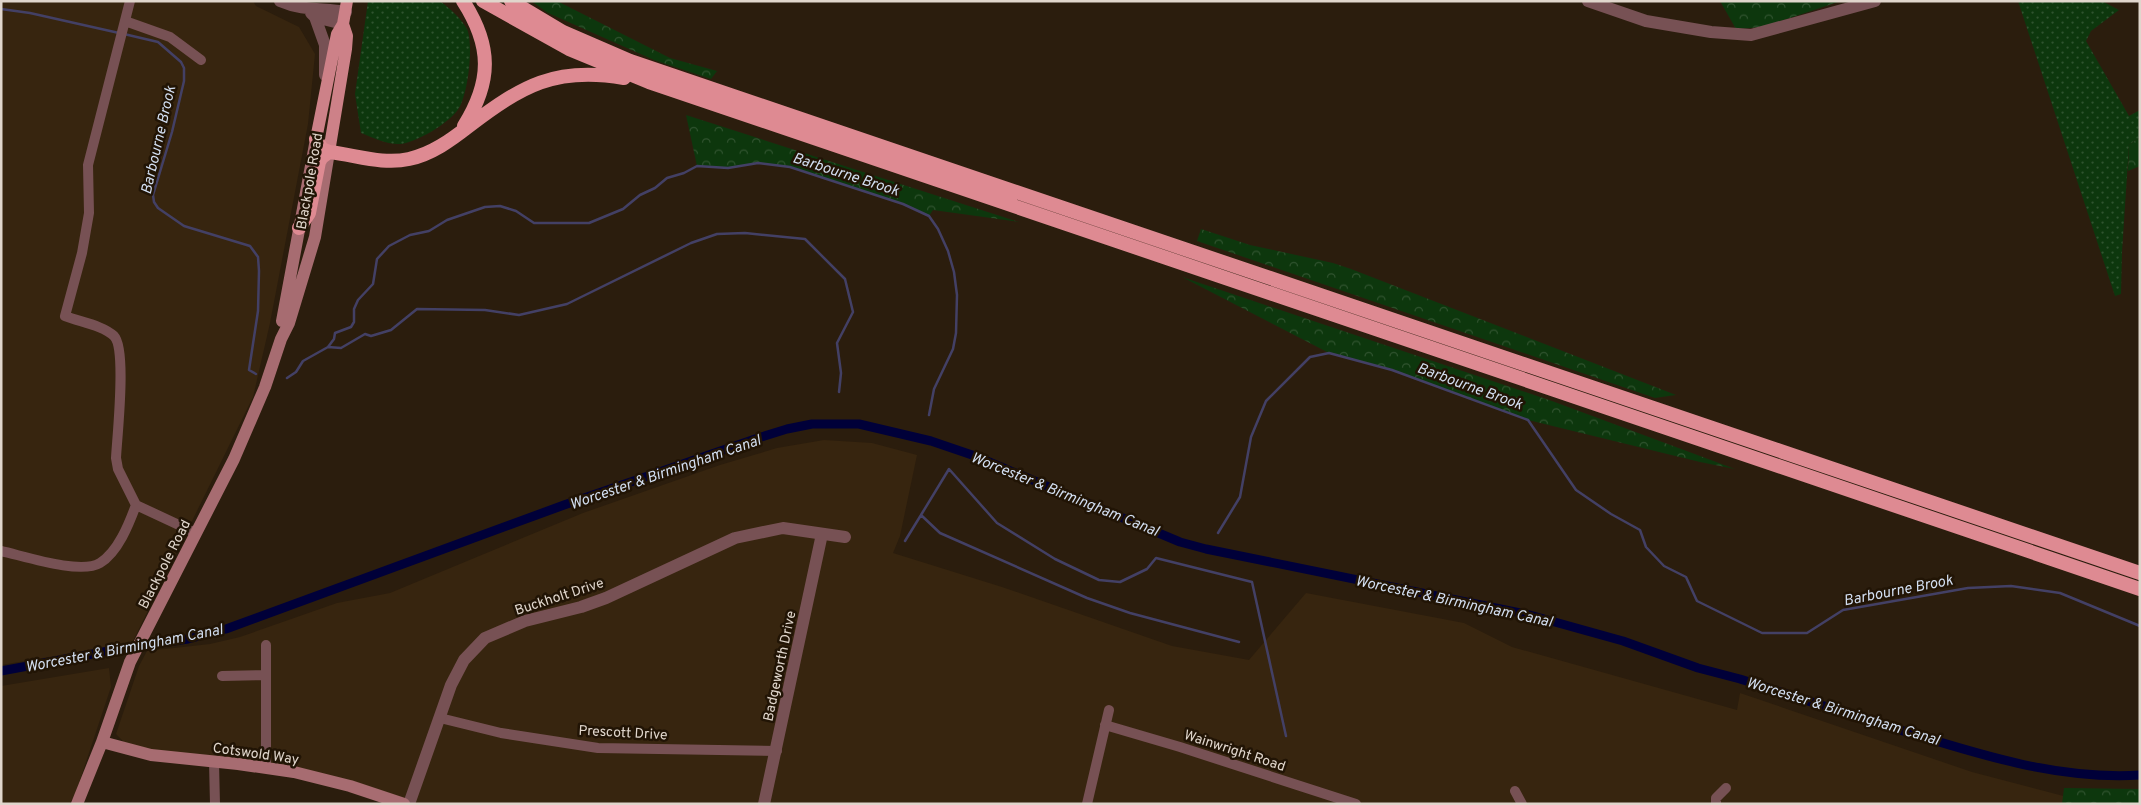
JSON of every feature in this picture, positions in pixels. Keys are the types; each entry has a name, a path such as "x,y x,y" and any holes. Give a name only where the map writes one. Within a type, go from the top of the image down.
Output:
{"highway":[{"path":"460,133 480,98 486,67 481,36 463,1"},
{"path":"483,1 569,49 649,82 2140,589"},
{"path":"511,1 563,32 630,61 2140,573"},
{"path":"316,139 322,149 330,152 380,160 409,159 434,150 460,133 505,98 538,82 557,77 596,74 649,82"},
{"path":"299,228 309,213 319,162 322,157 330,152"}],"main road":[{"name":"Blackpole Road","path":"77,804 102,742 130,662 196,533 265,387 281,338 316,139 337,34 346,12"},
{"name":"Blackpole Road","path":"281,338 289,323 315,236 346,49 346,12"},
{"name":"Cotswold Way","path":"102,742 151,755 266,768 320,778 404,804"}],"street":[{"path":"130,1 88,165 89,214 82,253 65,316 106,330 116,338 120,354 121,386 116,458 118,469 136,505 196,533"},
{"path":"280,1 311,14 346,12"},
{"path":"1588,1 1646,21 1711,32 1752,35 1875,1"},
{"path":"311,14 325,45 324,74 327,85"},
{"path":"124,26 170,37 201,60"},
{"path":"1,551 86,568 98,564 111,555 136,505"},
{"name":"Buckholt Drive","path":"409,804 451,685 464,660 485,638 525,621 581,607 606,598 734,538 783,528 845,537"},
{"name":"Badgeworth Drive","path":"764,804 777,751 822,534"},
{"path":"266,645 266,768"},
{"path":"222,676 266,674"},
{"path":"1087,804 1109,710"},
{"name":"Prescott Drive","path":"440,718 501,733 598,748 777,751"},
{"name":"Wainwright Road","path":"1105,725 1180,747 1356,804"},
{"path":"214,762 215,804"},
{"path":"1716,804 1716,798 1726,788"},
{"path":"1515,791 1522,804"}],"shaded area":[{"path":"1,1 253,1 256,6 299,27 315,54 308,124 270,323 253,397 132,643 1,665"},
{"path":"824,440 872,443 917,455 900,536 893,553 1002,587 1172,646 1249,660 1306,593 1464,623 1512,647 1737,710 1740,693 1972,772 2094,804 420,804 350,781 149,749 125,743 116,734 139,666 147,651 210,644 240,637 337,603 390,593 583,513 720,465 777,448"},
{"path":"109,668 111,687 75,795 69,804 1,804 1,686"}],"green space":[{"path":"368,1 440,1 465,25 469,36 469,71 461,104 457,111 439,127 408,143 401,144 381,141 361,133 355,94"},
{"path":"531,1 557,1 670,58 717,71 711,79 654,60 548,13"},
{"path":"1720,1 1841,1 1763,27 1736,29"},
{"path":"2018,1 2102,1 2119,10 2091,31 2086,41 2129,116 2140,110 2140,137 2129,145 2121,294 2115,296"},
{"path":"686,115 1019,222 933,210 929,216 903,204 790,167 758,163 728,168 697,166"},
{"path":"2140,137 2140,166 2128,171 2129,145"},
{"path":"1201,229 1250,245 1333,263 1351,269 1676,395 1655,398 1197,241"},
{"path":"1182,277 1552,401 1735,469 1528,420 1392,370 1329,353"},
{"path":"2064,788 2140,789 2140,804 2062,804"}],"waterway":[{"name":"Barbourne Brook","path":"1,9 30,13 119,33"},
{"name":"Barbourne Brook","path":"124,34 158,42 181,62 184,68 184,81 172,132 153,195 154,202 158,208 184,226 250,246 258,257 258,311 249,370 256,374"},
{"name":"Barbourne Brook","path":"287,378 296,372 303,361 328,347 334,339 335,333 351,327 354,322 354,309 358,300 373,284 377,259 389,246 410,235 429,231 447,220 485,207 500,206 516,211 534,223 589,223 623,209 640,195 655,188 667,178 684,173 697,166 728,168 758,163 790,167 903,204 929,216 938,229 948,251 954,272 957,295 956,333 953,349 934,389 929,415"},
{"path":"328,347 341,348 365,334 371,336 391,330 417,309 485,310 519,315 567,304 691,243 717,234 745,233 805,239 845,279 853,312 837,343 841,373 839,392"},
{"name":"Barbourne Brook","path":"1218,533 1240,497 1251,437 1266,401 1310,357 1329,353 1392,370 1528,420 1576,490 1611,514 1640,530 1646,547 1664,566 1686,577 1697,601 1762,633 1807,633 1843,610 1968,588 2011,586 2060,593 2140,626"},
{"name":"Worcester & Birmingham Canal","path":"1,671 125,648 188,639 226,629 564,505 758,438 812,424 859,424 931,441 975,456 1180,542 1206,549 1526,614 1623,641 1698,668 1740,679 1889,727 1994,758 2081,774 2110,776 2140,775"},
{"name":"Barbourne Brook","path":"1239,642 1130,613 1087,598 940,533 921,515 949,469 997,523 1055,559 1099,580 1120,582 1147,569 1156,558 1252,582 1286,736"},
{"path":"905,541 921,515"}]}
